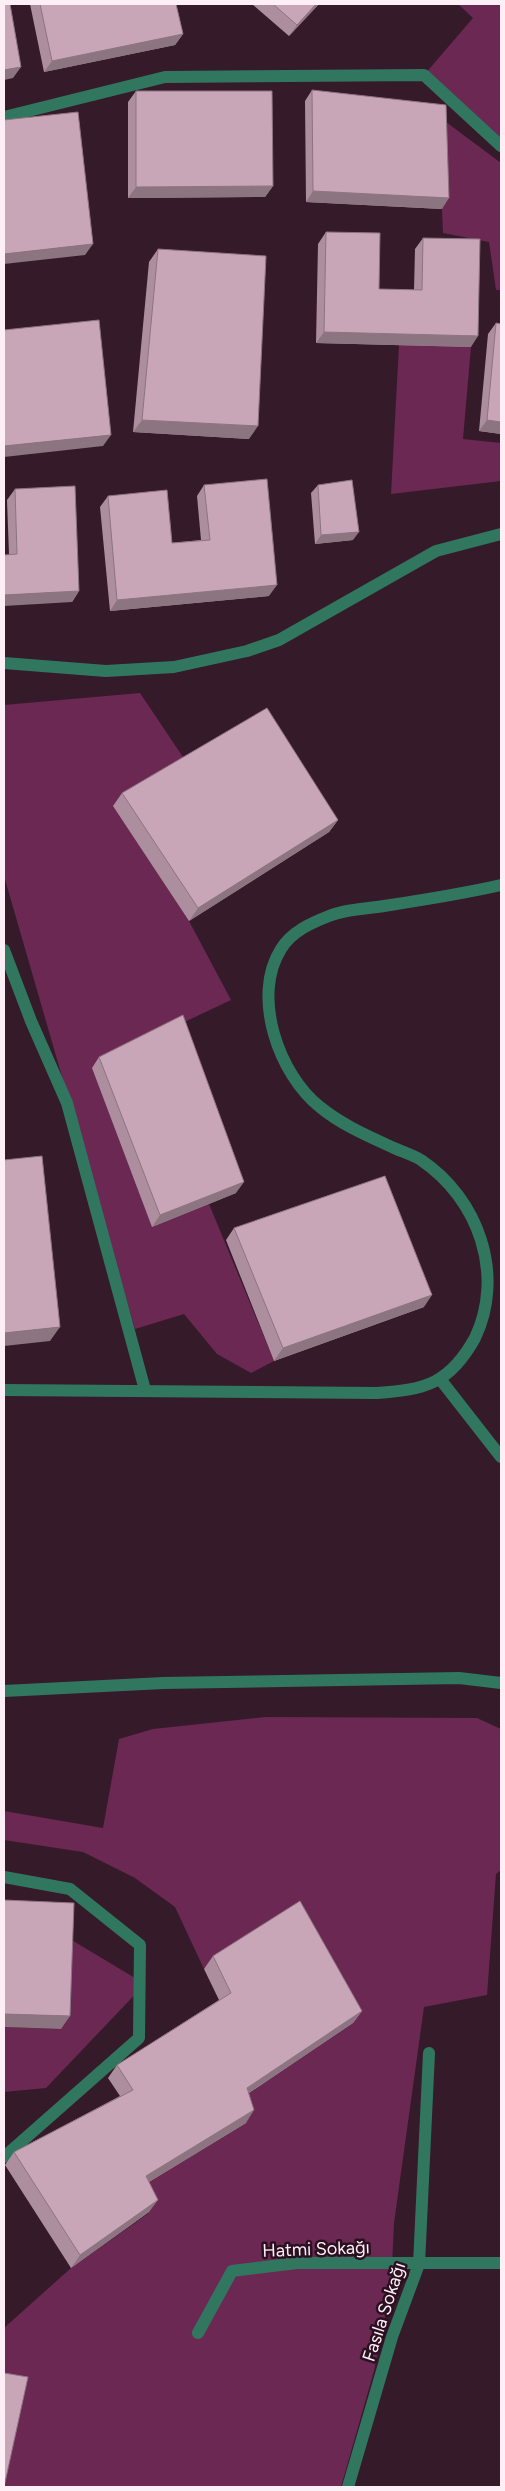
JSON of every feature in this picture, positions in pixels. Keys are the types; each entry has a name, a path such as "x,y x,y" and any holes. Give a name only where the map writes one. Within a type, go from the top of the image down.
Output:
{"street":[{"path":"4,117 165,77 424,75 501,146"},
{"path":"4,663 106,670 174,666 247,651 279,640 436,551 501,534"},
{"path":"4,1390 377,1393 414,1391 440,1379 464,1358 481,1327 490,1301 491,1268 483,1237 470,1212 445,1179 420,1159 346,1126 318,1106 291,1075 275,1040 268,1003 270,973 281,948 300,929 332,914 470,892 501,885"},
{"path":"4,950 31,1021 67,1103 145,1390"},
{"path":"440,1379 501,1457"},
{"path":"4,1691 162,1682 459,1678 501,1684"},
{"path":"4,1877 70,1889 140,1945 139,2038 4,2157"},
{"name":"Fasıla Sokağı","path":"348,2487 392,2337 419,2264 429,2053"},
{"name":"Hatmi Sokağı","path":"198,2333 232,2271 297,2263 419,2264 501,2262"}],"shaded area":[{"path":"458,4 501,4 501,146 424,75 473,18"},
{"path":"438,116 501,163 501,290 496,290 489,242 443,233"},
{"path":"399,345 471,347 463,439 501,443 501,481 391,494"},
{"path":"140,693 187,763 114,806 189,921 231,1000 176,1026 152,1227 209,1204 274,1361 251,1373 217,1354 184,1314 135,1329 4,876 4,705"},
{"path":"266,1717 477,1718 501,1729 501,1870 496,1874 487,1995 424,2007 394,2223 391,2289 374,2371 341,2487 4,2487 4,2328 71,2268 149,2213 137,2189 245,2123 238,2100 353,2023 204,1969 175,1907 135,1878 83,1852 4,1840 4,1811 103,1828 119,1739 153,1729"},
{"path":"65,1936 145,1984 46,2088 4,2092 4,2027 61,2029"}],"building":[{"path":"4,4 10,4 21,67 4,70"},
{"path":"40,4 176,4 183,34 52,61"},
{"path":"273,4 316,4 297,25"},
{"path":"312,90 446,105 449,198 313,191"},
{"path":"136,91 272,91 273,186 136,187"},
{"path":"78,112 93,244 4,254 4,120"},
{"path":"326,232 380,233 379,289 422,290 423,238 480,239 478,336 324,332"},
{"path":"158,249 266,256 258,426 142,420"},
{"path":"99,320 111,435 4,446 4,330"},
{"path":"496,323 501,324 501,422 487,420"},
{"path":"267,479 277,585 117,600 108,496 167,490 172,543 210,540 204,485"},
{"path":"352,480 359,532 321,535 318,485"},
{"path":"75,486 79,591 4,595 4,555 17,554 15,489"},
{"path":"267,708 338,820 198,908 122,793"},
{"path":"183,1015 244,1182 160,1215 99,1057"},
{"path":"42,1156 60,1327 4,1333 4,1160"},
{"path":"385,1176 432,1295 283,1348 234,1228"},
{"path":"4,1900 74,1903 70,2016 4,2014"},
{"path":"300,1901 362,2011 247,2088 254,2110 146,2176 158,2200 80,2255 14,2152 133,2090 117,2065 231,1993 213,1956"},
{"path":"4,2373 28,2377 4,2487"}]}
